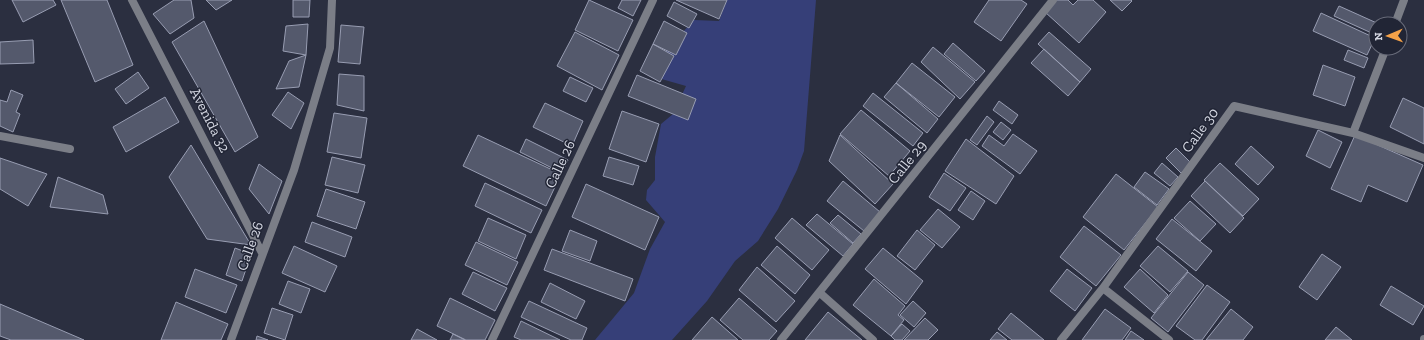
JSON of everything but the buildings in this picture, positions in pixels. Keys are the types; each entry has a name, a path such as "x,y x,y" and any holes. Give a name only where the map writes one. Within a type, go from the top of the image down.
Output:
{"street":[{"name":"Avenida 32","path":"132,0 262,253"},
{"name":"Calle 26","path":"231,340 294,170 330,48 332,0"},
{"name":"Calle 26","path":"492,340 653,0"},
{"name":"Calle 29","path":"781,340 1053,0"},
{"path":"1398,16 1404,0"},
{"path":"1383,56 1353,133 1424,158"},
{"name":"Calle 30","path":"1061,340 1103,288 1234,106 1353,133"},
{"path":"0,136 70,149"},
{"path":"1103,288 1169,340"},
{"path":"820,293 873,340"}],"shaded area":[{"path":"727,0 816,0 804,151 797,170 778,209 758,241 735,261 707,301 672,340 595,340 634,293 650,249 665,222 646,200 647,190 655,180 655,157 661,124 673,114 686,86 658,78 666,50 694,20 719,21"}]}
